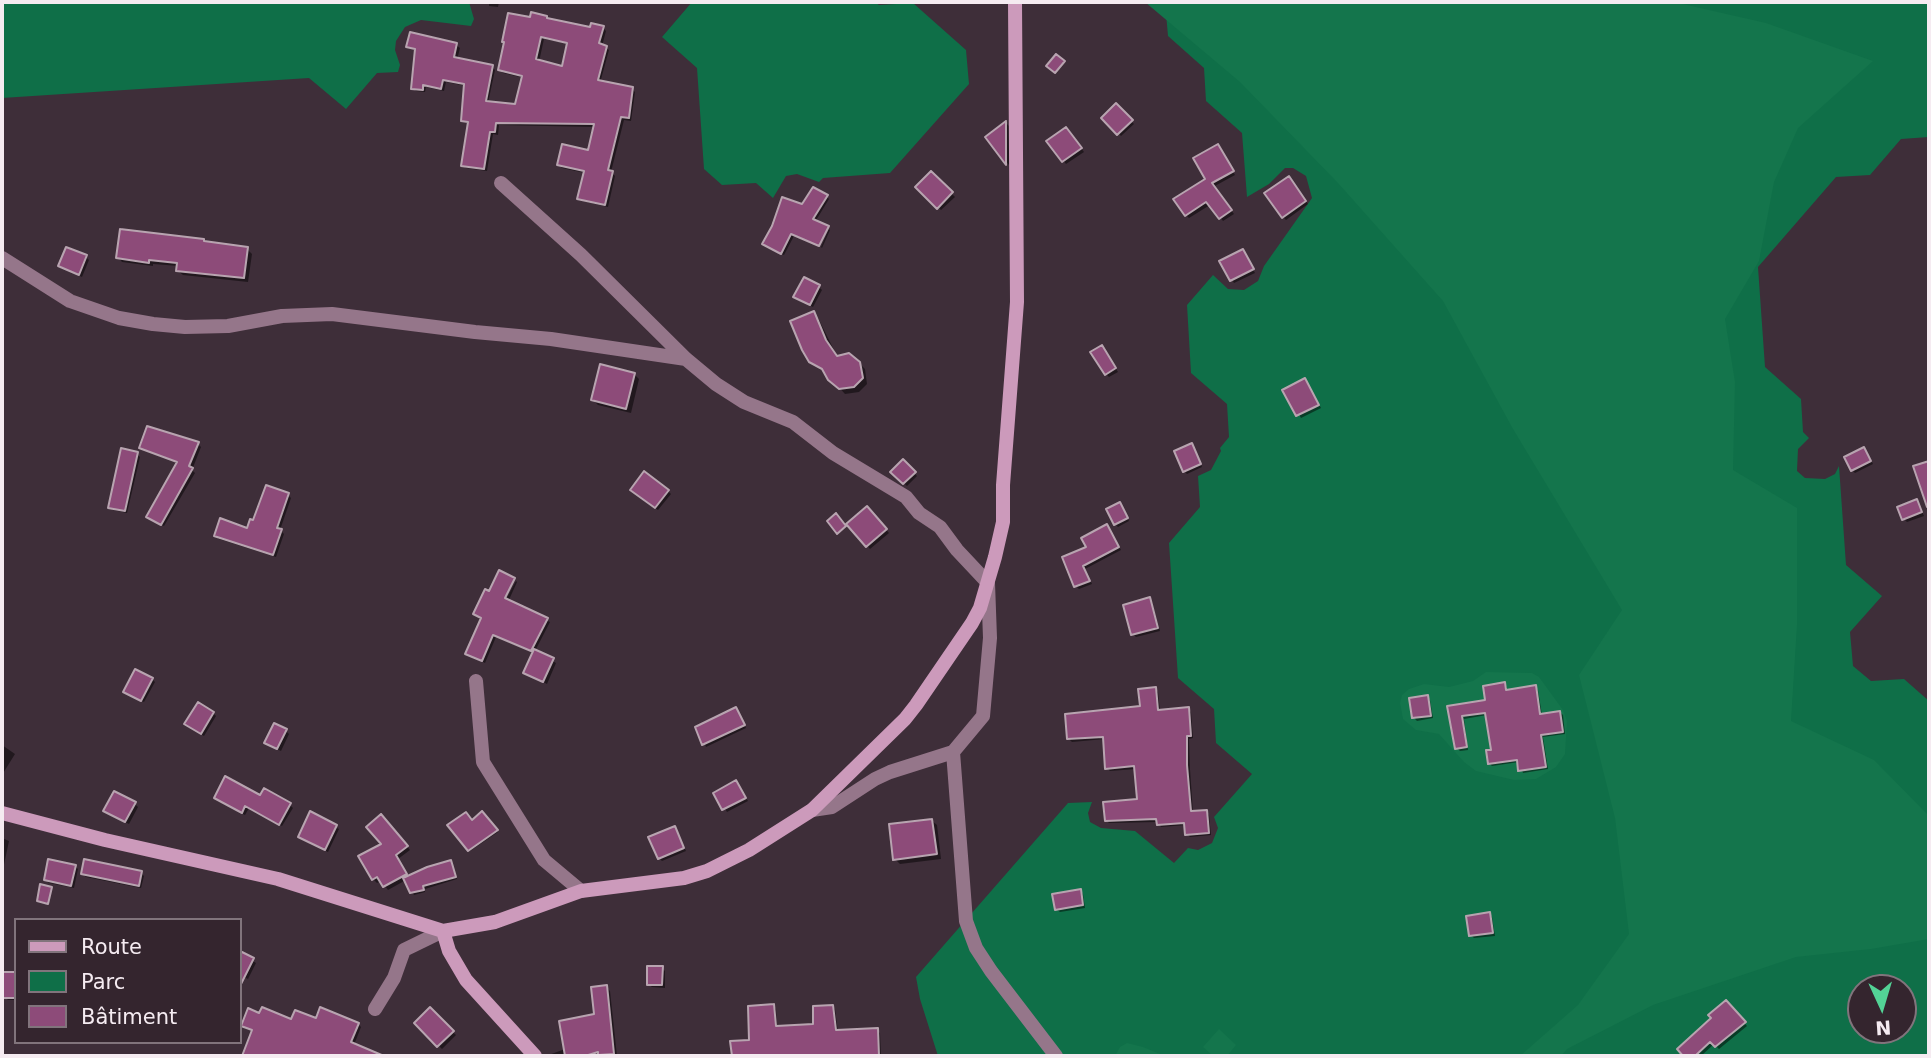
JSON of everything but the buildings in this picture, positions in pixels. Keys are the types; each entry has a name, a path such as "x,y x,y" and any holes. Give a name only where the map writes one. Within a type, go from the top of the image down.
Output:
{"street":[{"path":"375,1009 394,978 404,950 443,931 495,922 581,891 684,877 707,871 749,850 812,810 910,712 972,623 988,583 1003,523 1003,485 1017,302 1015,2"},
{"path":"501,183 582,255 686,359 716,384 744,402 793,422 833,453 906,497 919,513 940,527 988,583 990,638 983,716 953,752 890,772 832,807 812,810"},
{"path":"2,258 70,300 119,318 153,324 185,327 228,326 282,316 332,314 551,339 686,359"},
{"path":"477,681 483,762 544,860 581,891"},
{"path":"953,752 966,921 983,960 1056,1056"},
{"path":"2,813 105,840 278,879 443,931"},
{"path":"443,931 449,951 466,980 535,1056"}],"green space":[{"path":"2,2 469,2 474,19 471,26 421,20 405,27 396,41 395,50 400,65 398,72 377,73 346,109 309,78 2,98"},
{"path":"692,2 875,2 879,5 913,3 966,50 969,84 890,173 823,178 819,182 797,174 786,176 773,198 756,183 722,185 704,169 697,68 662,37"},
{"path":"1145,2 1674,2 1766,23 1873,61 1798,128 1774,182 1759,261 1725,319 1735,382 1733,470 1797,508 1797,625 1791,721 1874,760 1929,816 1929,939 1871,949 1796,957 1653,1005 1567,1049 1561,1056 1520,1056 1578,1005 1629,934 1615,818 1579,675 1622,610 1513,429 1443,301 1338,183 1240,82"},
{"path":"1165,2 1929,2 1929,137 1901,139 1870,175 1836,177 1758,267 1765,367 1801,399 1803,432 1809,438 1798,449 1797,471 1805,478 1825,479 1835,474 1839,466 1846,565 1882,596 1850,632 1853,666 1871,681 1904,679 1929,701 1929,1056 938,1056 916,977 1068,803 1092,802 1088,813 1090,822 1101,828 1135,831 1174,863 1188,848 1198,850 1212,843 1218,828 1214,817 1252,774 1216,743 1214,709 1178,678 1169,543 1200,507 1198,476 1211,470 1220,448 1229,437 1227,404 1191,373 1187,305 1213,275 1228,289 1244,290 1258,281 1264,266 1312,198 1306,176 1293,168 1285,168 1269,184 1247,197 1242,133 1206,101 1204,68 1168,36"},
{"path":"1486,672 1532,673 1539,677 1563,710 1567,721 1565,754 1556,767 1536,779 1514,780 1476,771 1464,762 1439,734 1416,730 1403,719 1400,703 1402,695 1409,689 1424,684 1449,687 1473,681"},
{"path":"1219,1029 1236,1045 1227,1056 1213,1056 1203,1047"},
{"path":"1127,1043 1165,1056 1115,1056 1120,1047"}]}
